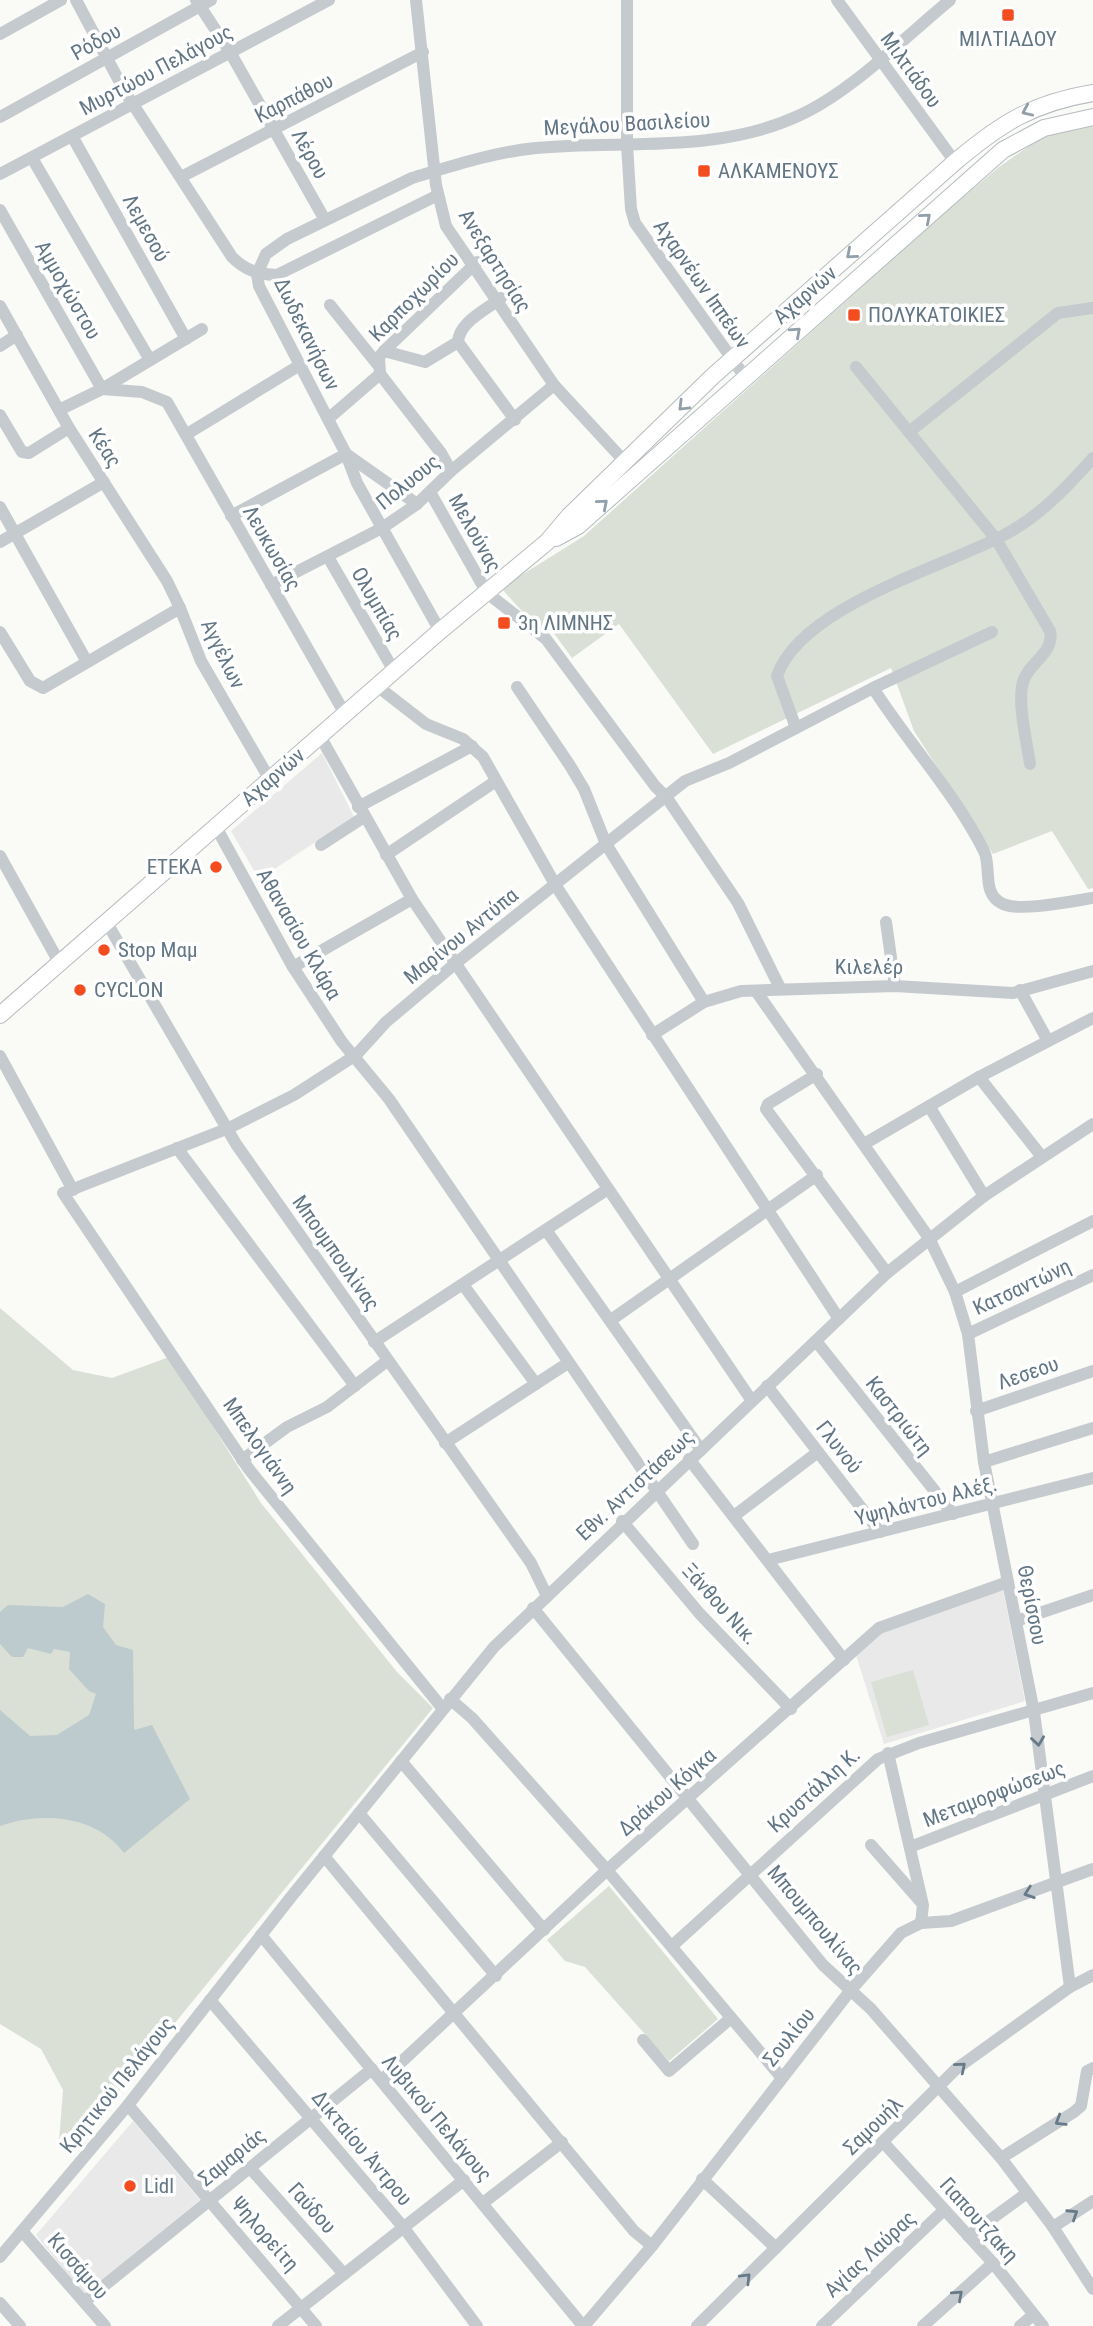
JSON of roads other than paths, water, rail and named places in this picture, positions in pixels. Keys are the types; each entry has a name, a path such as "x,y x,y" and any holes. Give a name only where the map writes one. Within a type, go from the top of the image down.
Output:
{"main road":[{"name":"Αχαρνών","path":"0,1015 345,713 547,542 569,516 732,359 955,162 996,129 1023,112 1047,103 1093,93"},
{"name":"Αχαρνών","path":"547,542 578,526 1014,142 1065,121 1093,117"}],"street":[{"path":"0,34 61,0"},
{"name":"Δωδεκανήσων","path":"76,0 106,58 232,257 242,268 257,274 260,286 346,454 357,483 440,631"},
{"name":"Μυρτώου Πελάγους","path":"0,174 329,0"},
{"name":"Ανεξαρτησίας","path":"416,0 434,171 446,226 499,300 554,385 626,463"},
{"name":"Αχαρνέων Ιππέων","path":"627,0 626,145 631,209 635,223 745,377"},
{"name":"Μιλτιάδου","path":"837,0 955,162"},
{"name":"Μεγάλου Βασιλείου","path":"257,274 266,254 287,239 412,178 434,171 504,152 537,148 699,142 751,132 796,117 826,102 950,0"},
{"name":"Ρόδου","path":"0,117 202,2"},
{"name":"Λέρου","path":"202,2 325,220"},
{"name":"Καρπάθου","path":"183,176 423,52"},
{"name":"Λεμεσού","path":"72,136 186,339"},
{"path":"32,158 150,359"},
{"path":"257,274 277,275 438,195"},
{"name":"Αμμοχώστου","path":"0,210 102,389"},
{"name":"Καρποχωρίου","path":"328,419 379,369 384,351 475,265"},
{"path":"499,300 464,326 458,334 458,342 515,420"},
{"path":"330,305 441,453 451,471"},
{"name":"Κέας","path":"0,306 69,428 167,581 180,608"},
{"path":"909,432 1058,313 1093,308"},
{"path":"59,410 102,389 202,330"},
{"path":"0,346 17,335"},
{"path":"384,351 425,362 458,342"},
{"path":"187,434 300,365"},
{"path":"856,367 996,539 1051,638 1049,647 1023,681 1030,764"},
{"name":"Πολυους","path":"271,585 382,528 417,504 451,471 554,385"},
{"name":"Λευκωσίας","path":"102,389 142,392 167,402 345,713"},
{"path":"0,415 22,452 29,453 69,428"},
{"path":"231,516 346,454 417,504"},
{"path":"796,728 777,676 785,658 802,638 844,609 996,539 1038,513 1093,458"},
{"path":"0,541 104,482"},
{"name":"Μελούνας","path":"430,492 487,593"},
{"path":"0,507 87,662"},
{"name":"Ολυμπίας","path":"328,557 394,671"},
{"path":"487,593 546,639 649,778 667,797 738,903 780,988"},
{"name":"Αγγέλων","path":"0,632 30,681 43,688 180,608 201,661 270,780"},
{"name":"Μαρίνου Αντύπα","path":"68,1192 229,1128 294,1095 356,1055 386,1022 456,963 697,774 729,763 873,688 992,632"},
{"path":"377,686 426,724 451,733 472,746 482,757 555,886 839,1318"},
{"path":"517,687 584,789 606,844 705,1002"},
{"path":"873,688 895,722 943,782 975,835 987,857 987,884 997,899 1003,904 1019,906 1093,898"},
{"path":"320,736 412,899 752,1401"},
{"path":"321,845 361,812 472,746"},
{"path":"386,855 496,781"},
{"name":"Αθανασίου Κλάρα","path":"216,827 293,967 342,1042 356,1055 389,1099 694,1544"},
{"path":"0,856 60,964"},
{"path":"293,967 412,899"},
{"path":"886,922 895,986"},
{"name":"Μπουμπουλίνας","path":"107,923 236,1144 531,1563 547,1596"},
{"name":"Κιλελέρ","path":"652,1035 705,1002 726,994 780,988 895,986 1005,993 1093,971"},
{"path":"1020,990 1048,1041"},
{"name":"Θερίσσου","path":"756,991 817,1074 929,1238 955,1292 968,1334 984,1462 1034,1712 1070,1987"},
{"path":"864,1144 979,1077 1093,1018"},
{"name":"Μπελογιάννη","path":"0,1056 68,1192 242,1460 447,1704 472,1718 607,1870 781,2077"},
{"path":"817,1074 766,1106 887,1273"},
{"path":"979,1077 1041,1157"},
{"path":"929,1106 984,1196"},
{"name":"Εθν. Αντιστάσεως","path":"261,1935 487,1655 622,1521 701,1450 887,1273 984,1196 1093,1124"},
{"path":"177,1148 355,1386"},
{"path":"611,1320 817,1175"},
{"path":"374,1342 464,1286 608,1189"},
{"path":"955,1292 1093,1221"},
{"path":"546,1230 701,1450"},
{"name":"Κατσαντώνη","path":"968,1334 1093,1275"},
{"path":"464,1286 536,1384"},
{"name":"Καστριώτη","path":"816,1341 953,1514"},
{"path":"242,1460 287,1427 327,1407 387,1361"},
{"path":"445,1443 568,1363"},
{"name":"Λεσεου","path":"976,1412 1093,1371"},
{"name":"Γλυνού","path":"767,1386 880,1532"},
{"path":"984,1462 1093,1428"},
{"path":"734,1516 818,1452"},
{"path":"689,1459 844,1660"},
{"name":"Υψηλάντου Αλέξ.","path":"768,1560 1093,1478"},
{"name":"Ξάνθου Νικ.","path":"622,1521 701,1614 791,1709"},
{"name":"Δράκου Κόγκα","path":"382,2080 687,1798 890,1623 1008,1582"},
{"path":"1016,1621 1093,1595"},
{"name":"Μπουμπουλίνας","path":"533,1608 824,1965 870,2009 1001,2158 1053,2227 1093,2289"},
{"name":"Κρυστάλλη Κ.","path":"671,1946 866,1768 888,1753 1093,1693"},
{"path":"888,1753 923,1905 921,1923"},
{"path":"401,1761 544,1930"},
{"name":"Μεταμορφώσεως","path":"910,1847 1093,1776"},
{"path":"359,1813 496,1976"},
{"path":"871,1845 923,1905"},
{"path":"324,1856 634,2231 652,2246"},
{"name":"Σουλίου","path":"583,2326 652,2246 781,2077 883,1950 901,1933 921,1923 951,1920 1093,1870"},
{"name":"Κρητικού Πελάγους","path":"0,2257 128,2105 261,1935"},
{"name":"Λυβικού Πελάγους","path":"261,1935 583,2326"},
{"name":"Σαμουήλ","path":"697,2326 940,2088 956,2069 1070,1987 1093,1975"},
{"name":"Δικταίου Άντρου","path":"210,2000 404,2228 477,2326"},
{"path":"643,2040 669,2071 732,2018"},
{"path":"1001,2158 1081,2106 1083,2081 1087,2071 1093,2068"},
{"name":"Σαμαριάς","path":"84,2302 372,2069"},
{"name":"Ψηλορείτη","path":"128,2105 316,2326"},
{"path":"483,2203 562,2142"},
{"name":"Γιαπουτζακη","path":"883,2142 993,2263 1043,2326"},
{"name":"Γαύδου","path":"250,2168 344,2274"},
{"path":"702,2179 776,2248"},
{"path":"278,2326 464,2180"},
{"path":"968,2236 1027,2193"},
{"path":"1053,2227 1093,2201"},
{"name":"Αγίας Λαύρας","path":"822,2326 944,2210"},
{"name":"Κισσάμου","path":"22,2231 105,2326"},
{"path":"923,2326 993,2263"},
{"path":"0,2303 20,2326"},
{"path":"1020,2326 1033,2315"}],"place":[{"name":"ΜΙΛΤΙΑΔΟΥ","path":"1008,15"},
{"name":"ΑΛΚΑΜΕΝΟΥΣ","path":"704,171"},
{"name":"ΠΟΛΥΚΑΤΟΙΚΙΕΣ","path":"854,315"},
{"name":"3η ΛΙΜΝΗΣ","path":"504,623"},
{"name":"ΕΤΕΚΑ","path":"216,867"},
{"name":"Stop Μαμ","path":"104,950"},
{"name":"CYCLON","path":"80,990"},
{"name":"Lidl","path":"130,2186"}]}
